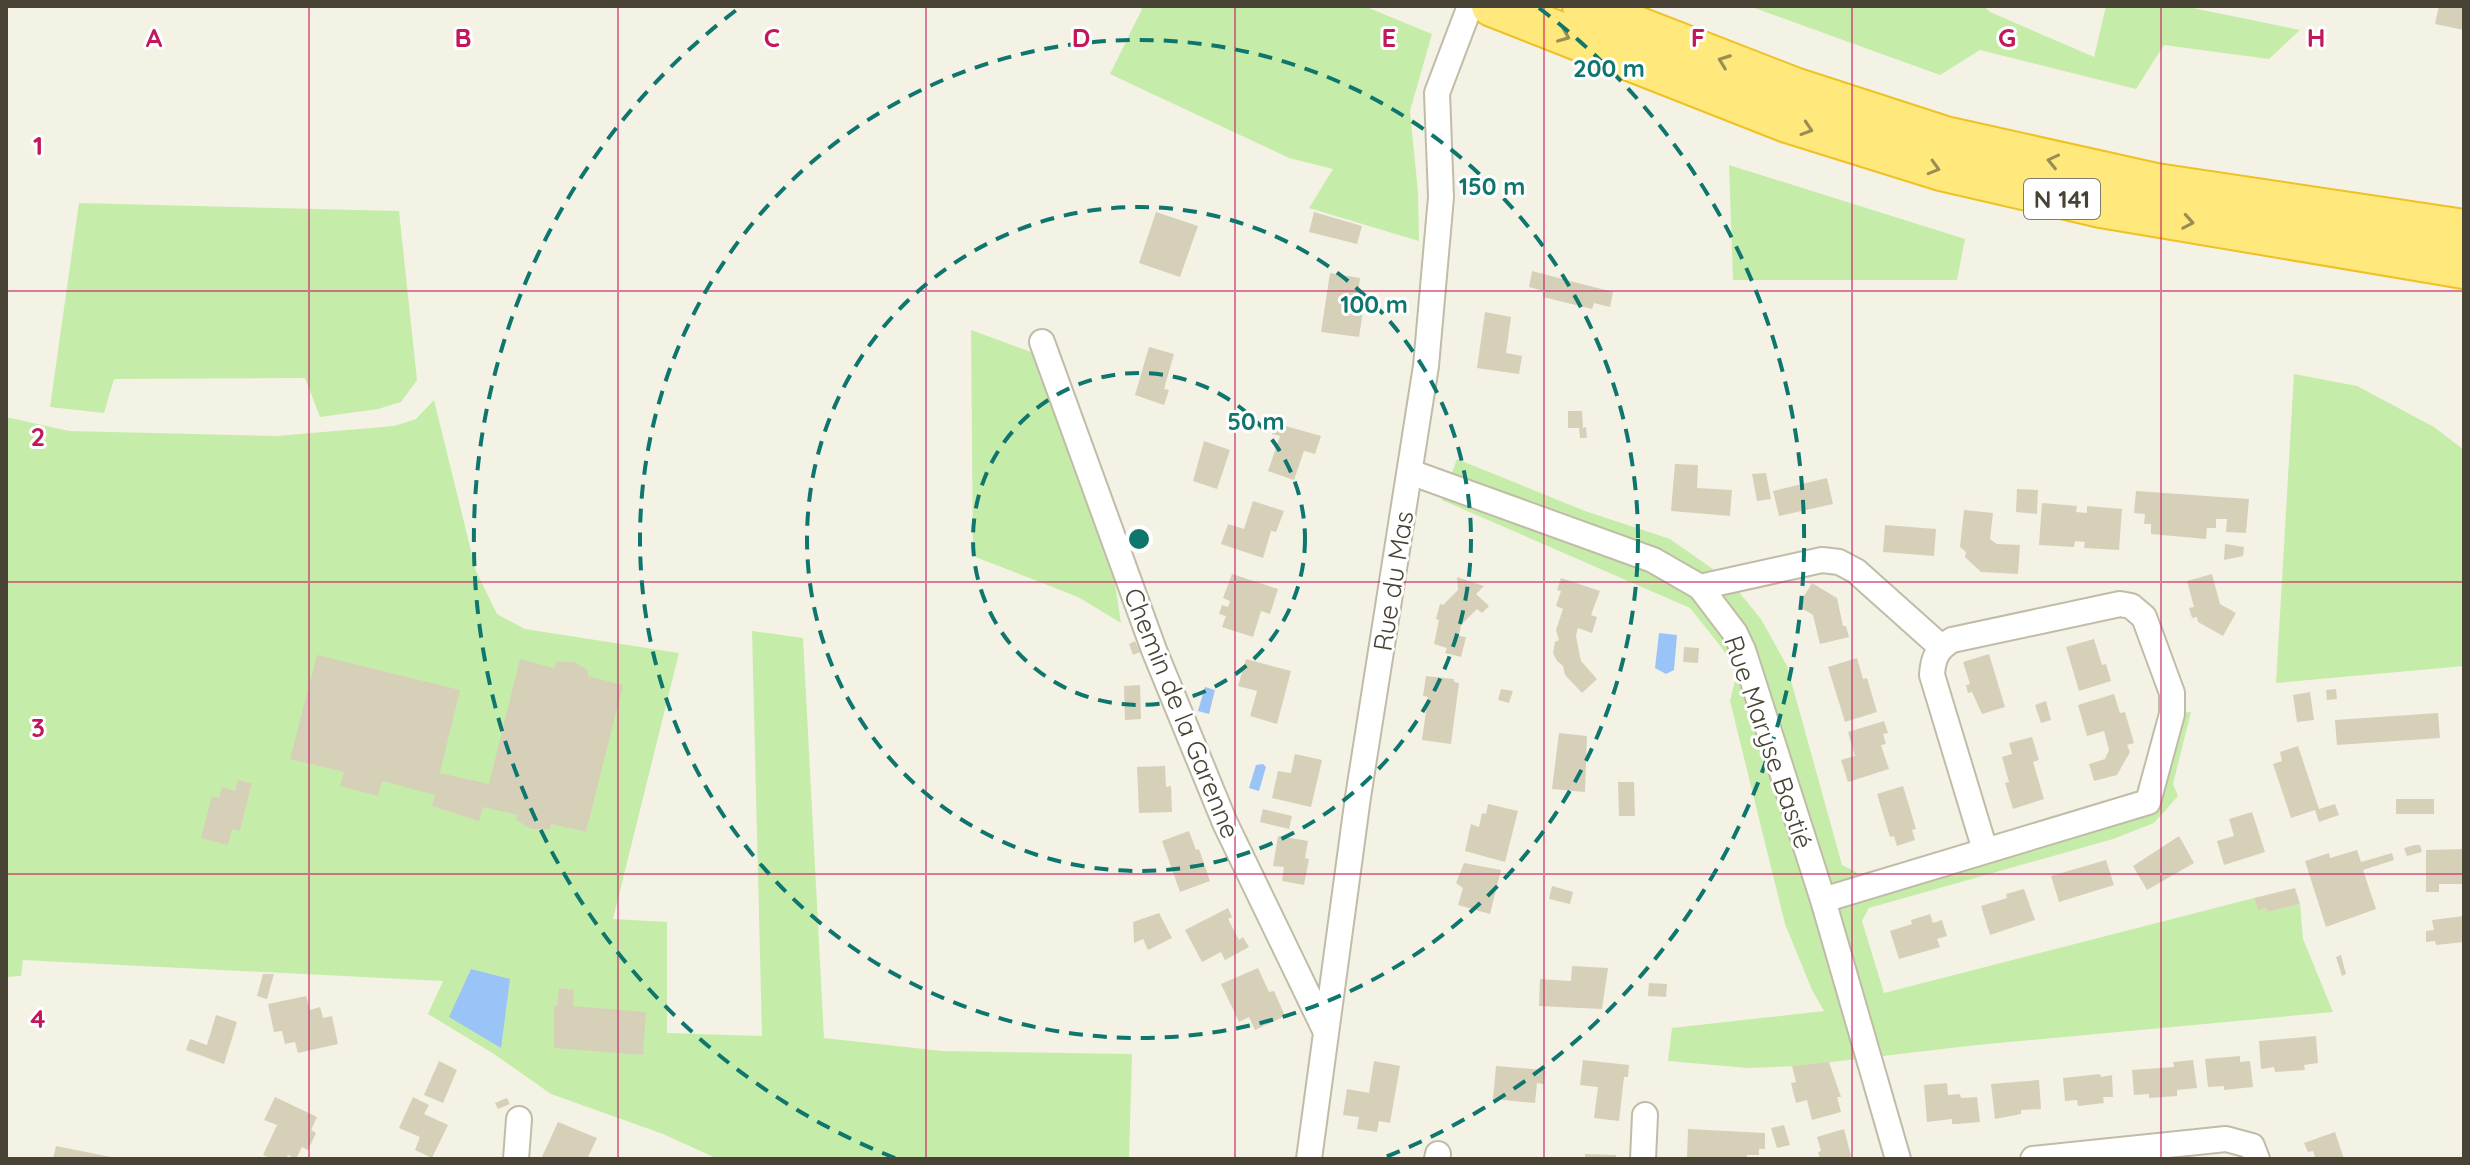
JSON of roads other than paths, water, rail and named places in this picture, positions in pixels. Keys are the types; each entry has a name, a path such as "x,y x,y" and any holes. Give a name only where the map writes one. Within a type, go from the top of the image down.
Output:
{"highway":[{"name":"N 141","path":"1492,6 1689,85 1859,146 2031,192 2269,235"},
{"name":"N 141","path":"1583,6 1794,88 1945,137 2156,184"},
{"path":"2156,184 2464,214"},
{"path":"2156,184 2464,230"},
{"path":"2269,235 2464,255"},
{"path":"2269,235 2464,268"}],"street":[{"name":"Rue du Mas","path":"1309,1159 1358,797 1426,366 1441,197 1437,93 1470,6"},
{"name":"Chemin de la Garenne","path":"1042,342 1154,650 1207,781 1325,1030"},
{"name":"Rue Maryse Bastié","path":"1410,472 1653,560 1700,587 1735,633 1823,900 1898,1159"},
{"path":"1700,587 1822,560 1839,562 1856,571 1941,647"},
{"path":"1823,900 2148,802 2172,714 2172,693 2144,617 2131,606 2120,604 1952,640 1941,647 1935,656 1932,675 1985,850"},
{"path":"1643,1159 1645,1115"},
{"path":"516,1159 519,1119"},
{"path":"2033,1159 2226,1139 2252,1146 2257,1159"}],"water":[{"path":"1659,633 1677,635 1674,670 1666,674 1655,668"},
{"path":"1205,687 1215,690 1209,714 1198,711"},
{"path":"1256,765 1266,767 1259,791 1249,788"},
{"path":"471,969 510,979 501,1048 449,1017"}]}
